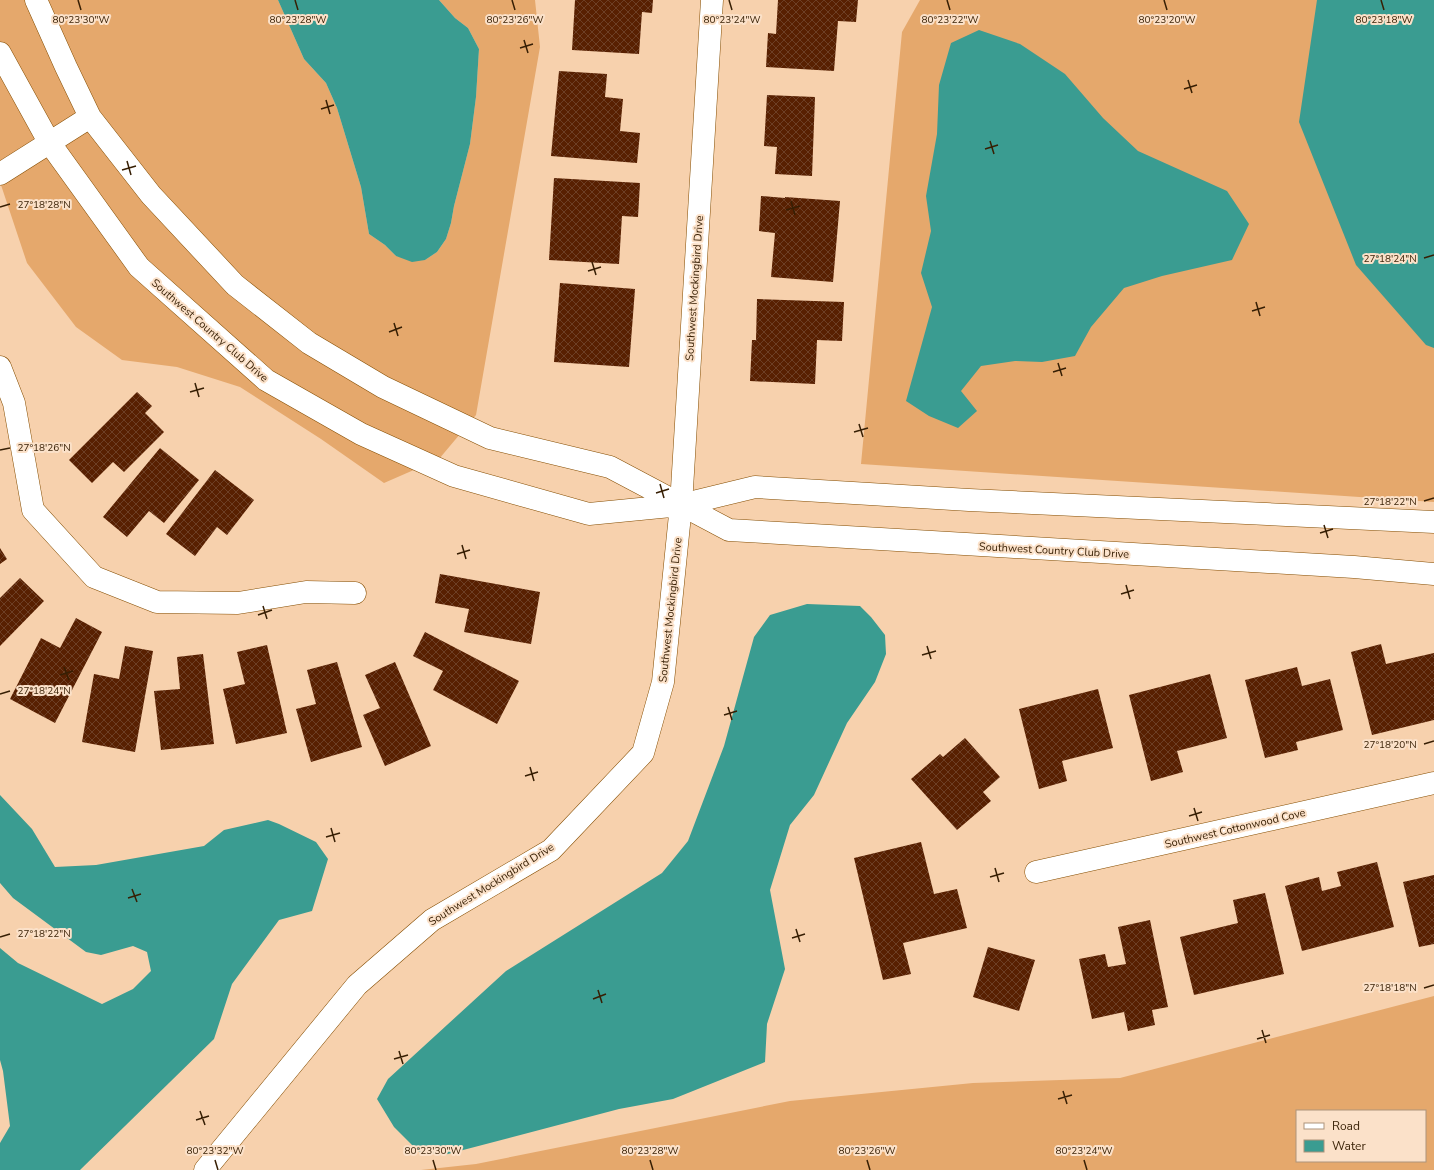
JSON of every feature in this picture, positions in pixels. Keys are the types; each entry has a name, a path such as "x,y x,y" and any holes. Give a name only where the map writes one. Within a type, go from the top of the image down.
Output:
{"street":[{"name":"Southwest Country Club Drive","path":"36,0 39,10 90,117 151,195 235,285 309,343 383,387 490,438 610,467 728,530 1354,567 1434,574"},
{"name":"Southwest Mockingbird Drive","path":"205,1170 357,985 432,920 551,850 643,753 663,682 681,505 712,0"},
{"name":"Southwest Country Club Drive","path":"0,53 49,142 139,267 266,380 361,434 454,476 589,514 681,505 755,487 969,500 1434,522"},
{"path":"0,174 90,117"},
{"path":"0,367 14,403 34,510 94,577 157,602 238,603 306,592 356,593"},
{"name":"Southwest Cottonwood Cove","path":"1036,872 1434,783"}],"shaded area":[{"path":"0,0 278,0 304,59 326,83 337,108 361,187 369,234 385,245 396,256 425,260 437,252 446,239 451,223 470,144 476,97 479,49 468,28 455,18 439,0 535,0 540,47 476,415 439,459 384,483 321,439 240,387 177,367 122,360 76,327 27,263 0,182"},
{"path":"920,0 1434,0 1434,502 861,464 902,32"},
{"path":"1434,996 1434,1170 421,1170 476,1164 790,1101 973,1083 1120,1078"}],"water":[{"path":"278,0 439,0 455,18 468,28 479,49 476,97 470,144 446,239 437,252 425,260 412,262 396,256 385,245 369,234 361,187 337,108 326,83 304,59"},
{"path":"1317,0 1434,0 1434,348 1426,345 1356,265 1299,122"},
{"path":"979,30 1020,44 1065,74 1103,118 1138,151 1227,191 1249,224 1232,260 1162,276 1124,288 1091,327 1075,356 1042,362 1015,361 981,366 961,391 977,411 958,428 929,416 906,401 932,307 921,273 931,231 926,196 937,134 939,85 951,43"},
{"path":"807,604 860,606 885,635 886,654 875,682 847,723 814,795 790,825 770,890 785,969 767,1024 765,1062 673,1099 619,1109 444,1155 419,1152 394,1127 377,1099 388,1079 506,971 662,873 688,841 724,746 754,637 770,615"},
{"path":"0,795 32,829 55,867 96,865 204,846 224,830 268,820 316,842 328,859 312,911 279,920 232,984 214,1039 80,1170 0,1170 0,1143 10,1126 3,1071 0,1060 0,948 18,963 102,1004 133,989 151,971 147,952 133,946 101,955 86,952 13,898 0,883"}],"building":[{"path":"575,0 653,0 652,13 642,12 639,54 572,50"},
{"path":"778,0 858,0 856,22 838,21 834,71 766,67 768,33 776,34"},
{"path":"559,71 607,74 605,97 623,99 620,131 640,133 637,163 551,156"},
{"path":"767,95 815,97 812,176 775,174 777,147 764,146"},
{"path":"554,178 640,183 638,217 622,216 619,264 549,260"},
{"path":"761,196 840,201 833,282 771,277 775,233 759,231"},
{"path":"560,283 635,289 629,367 554,362"},
{"path":"757,299 844,302 842,341 817,340 815,384 750,381 752,340 756,340"},
{"path":"137,392 152,406 145,413 164,432 124,472 113,462 92,483 69,460"},
{"path":"160,448 199,480 164,523 149,511 127,537 103,517"},
{"path":"215,470 254,500 227,535 217,527 195,556 166,534"},
{"path":"0,548 7,559 0,564"},
{"path":"440,574 540,592 531,644 464,632 469,609 435,603"},
{"path":"20,578 44,601 0,646 0,598"},
{"path":"76,618 102,632 55,723 10,699 41,638 60,648"},
{"path":"425,632 519,681 497,724 433,690 443,671 413,656"},
{"path":"1381,644 1386,664 1434,653 1434,720 1372,735 1351,652"},
{"path":"267,645 287,733 236,744 223,689 245,684 237,652"},
{"path":"125,646 153,651 135,752 82,742 94,674 119,679"},
{"path":"203,654 214,744 161,750 154,691 180,689 177,657"},
{"path":"337,662 362,747 311,762 296,709 316,704 307,670"},
{"path":"395,662 431,746 385,766 363,715 380,708 365,675"},
{"path":"1297,667 1302,686 1330,679 1343,730 1296,742 1298,750 1265,758 1245,680"},
{"path":"1210,674 1227,738 1177,751 1183,772 1151,781 1129,695"},
{"path":"1098,689 1113,748 1062,761 1067,781 1039,789 1019,709"},
{"path":"965,738 1000,777 983,792 991,801 957,830 911,779 940,754 943,757"},
{"path":"921,842 934,894 957,889 967,928 903,943 911,974 883,980 854,858"},
{"path":"1377,862 1394,927 1302,951 1285,886 1319,877 1322,891 1341,886 1337,872"},
{"path":"1434,875 1434,944 1419,947 1403,882"},
{"path":"1265,893 1284,974 1194,995 1180,937 1238,923 1233,900"},
{"path":"1150,920 1168,1007 1152,1010 1155,1025 1128,1031 1124,1012 1092,1019 1079,959 1105,954 1108,967 1126,964 1118,927"},
{"path":"988,947 1035,960 1019,1011 973,997"}]}
